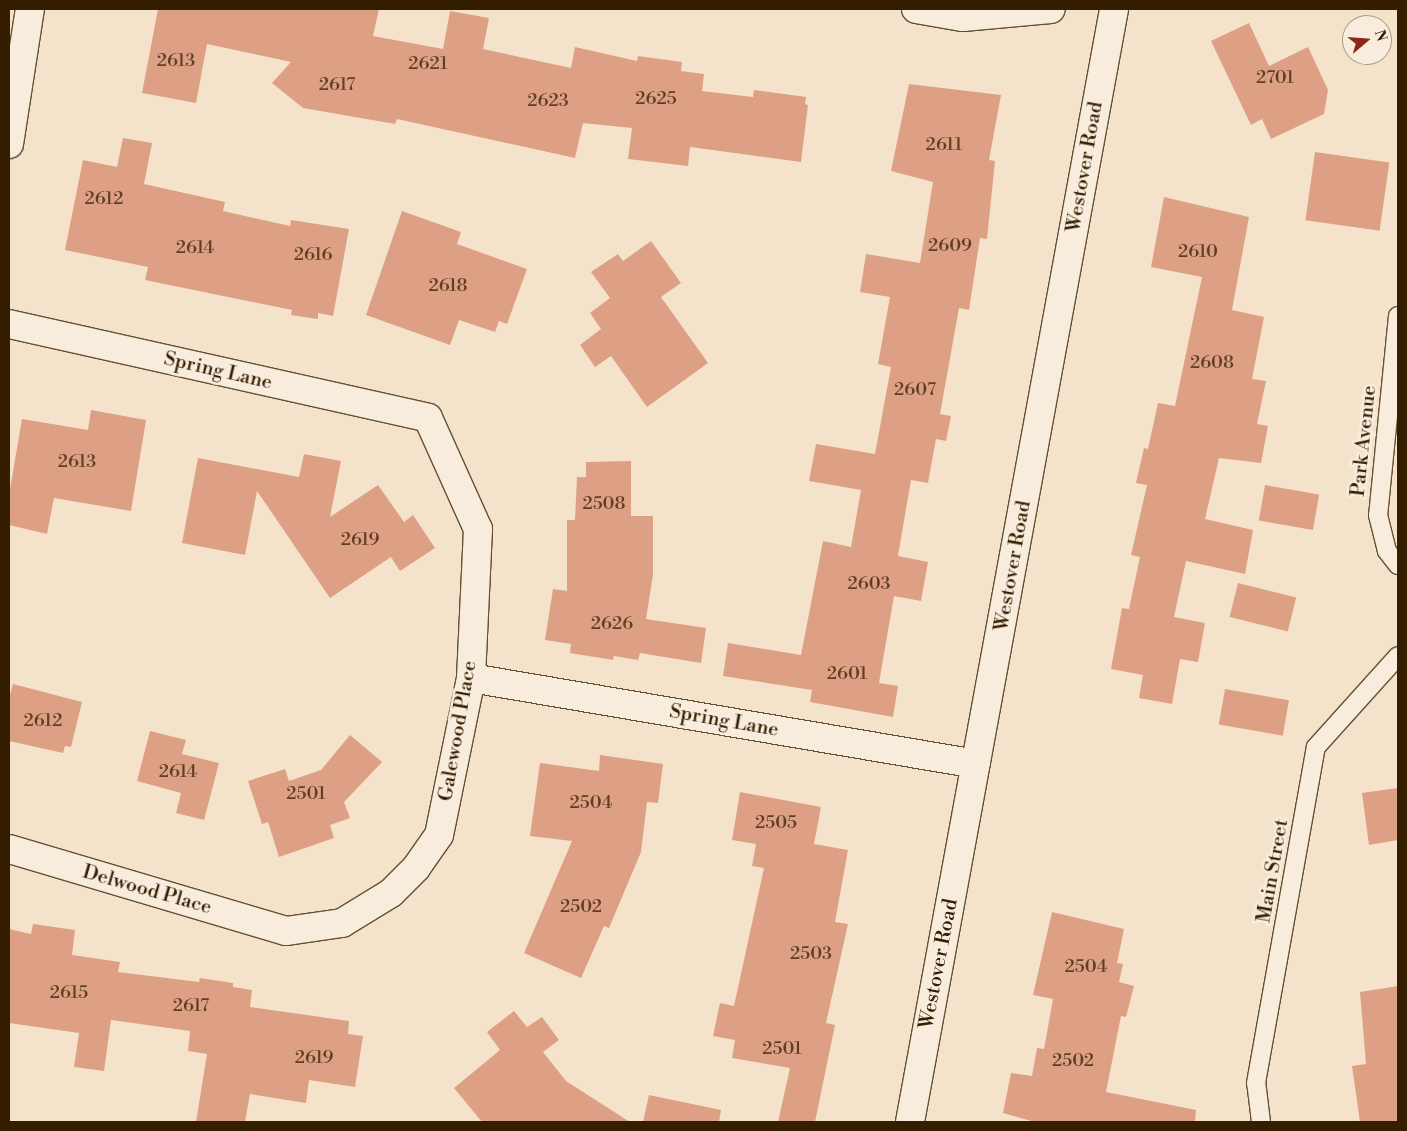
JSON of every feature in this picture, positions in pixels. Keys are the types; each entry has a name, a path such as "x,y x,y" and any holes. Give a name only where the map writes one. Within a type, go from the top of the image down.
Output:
{"street":[{"path":"9,144 30,9"},
{"path":"916,9 963,17 1051,9"},
{"name":"Westover Road","path":"910,1122 1114,9"},
{"name":"Spring Lane","path":"9,324 428,418"},
{"name":"Galewood Place","path":"286,931 342,923 391,893 416,868 439,835 471,678 478,529 428,418"},
{"name":"Spring Lane","path":"471,678 976,764"},
{"name":"Delwood Place","path":"9,849 286,931"}],"lane":[{"name":"Park Avenue","path":"1398,316 1378,515 1387,551 1398,565"},
{"name":"Main Street","path":"1261,1122 1256,1084 1316,747 1398,656"}],"building":[{"path":"158,9 379,9 373,36 443,49 450,11 489,18 483,49 571,68 575,47 637,61 638,56 682,62 681,71 704,74 702,91 753,97 754,90 806,97 805,104 808,105 801,162 690,147 688,166 628,159 632,128 583,123 575,158 397,119 395,124 303,108 272,83 291,62 207,44 196,103 142,93"},
{"path":"1249,23 1269,66 1308,47 1328,90 1324,114 1271,139 1262,119 1251,125 1211,41"},
{"path":"909,84 1001,95 989,160 995,161 987,239 980,238 969,310 959,308 940,414 951,416 946,441 936,439 928,483 911,480 898,556 928,562 921,601 894,596 879,683 898,686 893,717 810,702 812,690 723,676 728,643 801,655 823,541 851,547 861,490 809,481 816,444 875,454 891,367 878,364 890,297 860,292 866,254 920,263 933,182 891,171"},
{"path":"123,138 152,143 144,184 225,202 223,211 290,226 291,220 349,229 333,316 318,313 318,319 291,315 292,310 145,280 148,267 65,250 83,160 117,167"},
{"path":"1315,152 1389,162 1380,231 1305,220"},
{"path":"1164,197 1249,217 1232,310 1264,317 1252,379 1266,381 1257,424 1268,426 1261,463 1219,458 1205,519 1253,530 1245,574 1186,561 1174,617 1205,623 1198,662 1180,659 1172,704 1139,698 1143,675 1111,669 1122,608 1129,609 1140,557 1131,555 1147,485 1136,483 1144,448 1148,449 1158,403 1175,406 1202,277 1151,267"},
{"path":"402,211 461,232 457,244 527,269 507,324 499,321 495,332 459,320 450,345 366,315"},
{"path":"651,241 681,283 661,297 708,363 647,407 611,356 595,367 580,345 601,329 590,313 610,298 591,272 618,254 623,261"},
{"path":"91,410 146,420 131,511 54,498 47,534 9,525 9,495 22,419 88,430"},
{"path":"304,454 341,461 330,517 378,485 404,522 413,515 435,548 400,571 391,557 330,598 257,491 245,555 182,543 198,458 299,477"},
{"path":"631,461 631,516 653,516 653,575 646,619 706,628 701,663 640,653 638,660 614,656 613,660 570,653 571,644 545,640 553,589 567,591 567,520 575,520 577,477 586,477 586,462"},
{"path":"1265,485 1319,495 1313,530 1259,520"},
{"path":"1238,583 1296,598 1288,631 1230,617"},
{"path":"13,684 82,702 71,747 65,746 63,753 9,741 9,698"},
{"path":"1225,689 1289,700 1283,736 1219,724"},
{"path":"150,731 186,740 182,754 219,763 204,820 176,813 181,793 137,781"},
{"path":"350,735 382,762 344,802 350,818 330,825 334,838 279,857 268,822 262,824 248,781 285,769 289,781 321,770"},
{"path":"600,755 663,764 658,803 647,802 641,852 609,928 604,926 581,978 524,953 572,841 530,836 540,763 599,771"},
{"path":"1398,788 1398,840 1369,845 1362,793"},
{"path":"740,792 821,807 814,844 848,850 835,922 848,924 826,1023 835,1025 815,1122 778,1122 790,1068 732,1058 735,1040 713,1036 720,1003 734,1006 764,868 752,866 756,844 732,840"},
{"path":"1052,912 1124,929 1117,963 1123,964 1119,982 1134,986 1126,1017 1121,1016 1106,1092 1196,1110 1195,1122 1035,1122 1003,1113 1011,1073 1032,1076 1037,1048 1044,1049 1053,999 1033,995"},
{"path":"33,924 75,930 72,955 120,962 118,972 199,982 200,978 233,983 233,987 252,990 250,1007 349,1021 348,1034 363,1036 355,1087 309,1080 306,1103 250,1094 245,1122 196,1122 207,1054 188,1051 190,1031 111,1020 104,1071 74,1067 79,1033 9,1023 9,929 31,934"},
{"path":"1398,986 1398,1122 1360,1122 1352,1066 1366,1064 1360,992"},
{"path":"514,1011 527,1027 542,1017 559,1040 543,1052 566,1081 630,1122 482,1122 454,1088 500,1050 487,1032"},
{"path":"649,1095 721,1110 719,1122 643,1122"}]}
